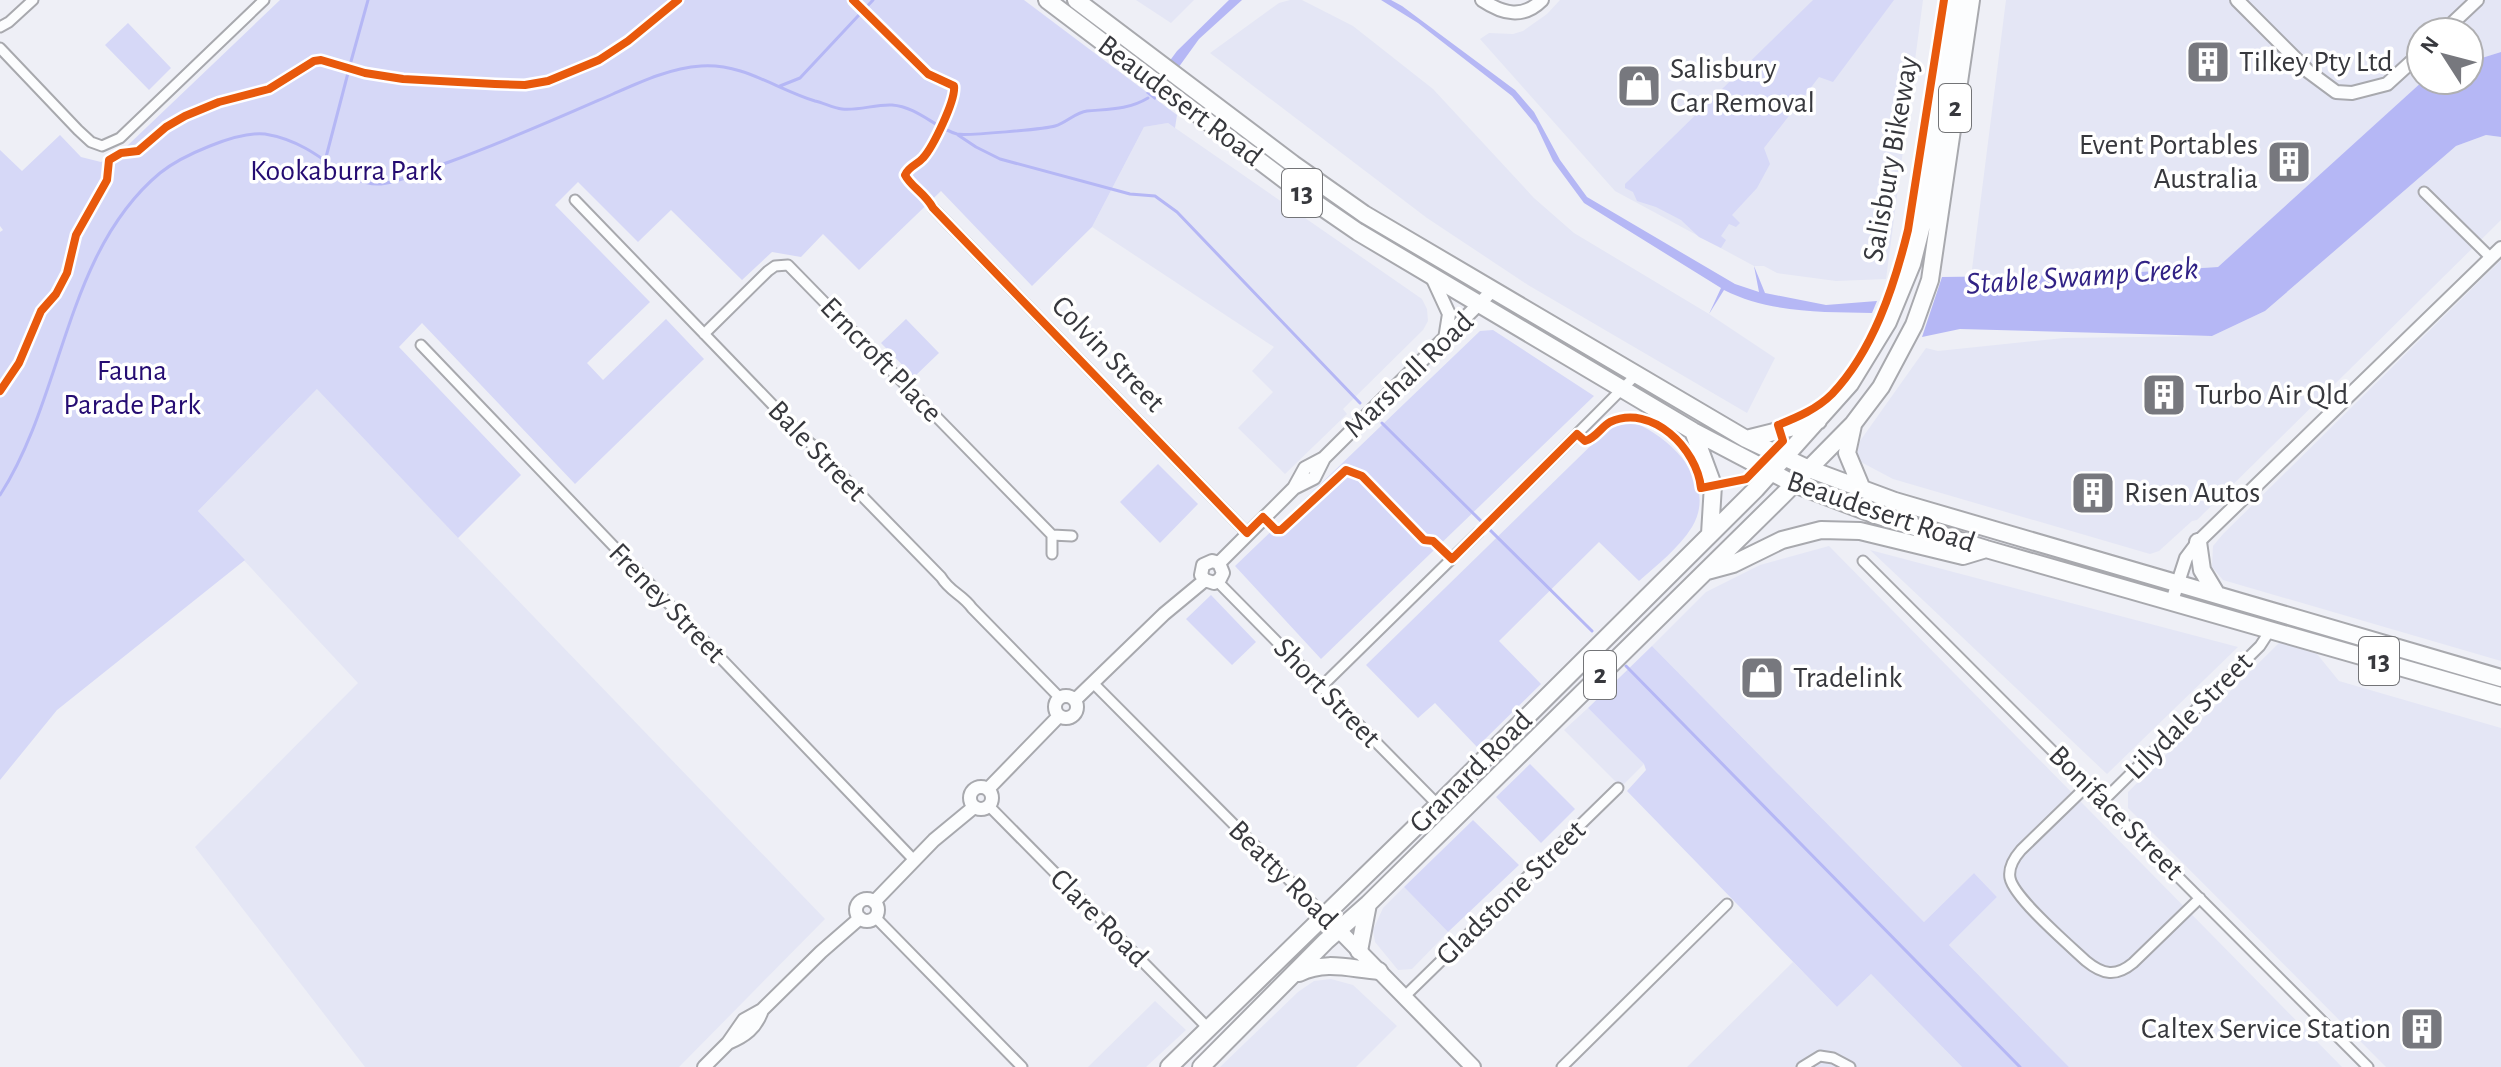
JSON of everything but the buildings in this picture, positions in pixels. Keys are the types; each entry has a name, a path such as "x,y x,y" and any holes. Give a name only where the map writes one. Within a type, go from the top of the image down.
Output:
{"highway":[{"name":"Beaudesert Road","path":"1047,0 1358,232 1622,390 1770,473 1873,514 1986,549 2501,696"},
{"name":"Beaudesert Road","path":"1076,0 1364,214 1746,439 1809,469 1939,515 2501,678"},
{"name":"2","path":"1770,473 1850,384 1898,302 1922,225 1957,0"},
{"name":"2","path":"1794,484 1853,424 1881,387 1914,325 1930,280 1971,0"},
{"path":"1746,439 1819,420"},
{"path":"1853,424 1847,453 1862,489"},
{"path":"1693,431 1713,485 1710,534"},
{"name":"Granard Road","path":"1169,1067 1438,805 1770,473"},
{"name":"Granard Road","path":"1201,1067 1794,484"},
{"path":"1705,572 1733,564 1782,540 1821,530 1860,531 1927,550 1963,556 1986,549"},
{"path":"2198,542 2202,570 2217,595"},
{"path":"1359,951 1368,904"},
{"path":"1294,976 1323,965 1379,971"}],"main road":[{"name":"Beatty Road","path":"1325,916 1473,1067"}],"street":[{"path":"0,27 33,0"},
{"path":"0,48 91,142 102,146 120,138 264,0"},
{"path":"1482,0 1505,12 1519,14 1542,0"},
{"path":"2237,0 2309,72 2336,92 2352,93 2387,84 2405,68"},
{"path":"2460,16 2477,0"},
{"path":"2172,601 2186,558 2198,542 2496,253 2424,192"},
{"name":"Bale Street","path":"575,200 795,428 802,440 818,447 948,588 965,598 1060,698"},
{"name":"Colvin Street","path":"933,208 1247,533"},
{"name":"Erncroft Place","path":"704,334 768,271 775,266 788,265 1052,535"},
{"path":"1431,275 1449,314 1445,339"},
{"name":"Marshall Road","path":"1219,563 1294,488 1314,478 1324,458 1493,290"},
{"name":"Freney Street","path":"421,345 914,860"},
{"path":"1492,519 1636,375"},
{"path":"1321,687 1479,532"},
{"path":"1052,554 1052,535 1072,536"},
{"path":"1075,700 1164,614 1223,573 1219,563 1212,561 1203,565 1201,575 1211,581"},
{"name":"Boniface Street","path":"1863,561 2368,1067"},
{"name":"Short Street","path":"1211,581 1438,805"},
{"name":"Lilydale Street","path":"2103,801 2260,646 2271,629"},
{"name":"Beatty Road","path":"1093,683 1325,916"},
{"path":"1069,696 1075,700 1078,707 1076,714 1070,718 1059,716 1055,707 1060,698 1069,696"},
{"path":"988,789 1059,716"},
{"path":"2088,785 2012,862 2009,874 2019,895 2086,961 2110,974 2122,971 2133,963 2200,898"},
{"path":"977,788 988,789 992,795 989,806 974,807 970,800 972,793 977,788"},
{"name":"Gladstone Street","path":"1404,997 1618,788"},
{"name":"Clare Road","path":"989,806 1209,1029"},
{"path":"874,902 914,860 974,807"},
{"path":"860,918 858,904 863,900 874,902"},
{"path":"860,918 870,920 875,917 878,911 874,902"},
{"path":"1562,1067 1727,904"},
{"path":"875,917 1022,1067"},
{"path":"704,1067 728,1043 754,1027 762,1010 860,918"},
{"path":"1802,1067 1813,1058 1827,1056 1850,1067"}],"shaded area":[{"path":"1136,0 1194,0 1171,23"},
{"path":"1302,0 1353,26 1433,89 1534,198 1574,233 1709,314 1775,358 1747,413 1528,285 1427,218 1210,53 1279,3"},
{"path":"1560,0 1923,0 1886,279 1836,281 1777,273 1764,266 1754,266 1615,191 1480,39 1489,33 1513,34 1523,31"},
{"path":"2006,0 2501,0 2501,52 2485,57 2485,16 2405,16 2406,96 2218,267 2093,275 1971,277"},
{"path":"1168,123 1422,299 1427,309 1428,321 1423,330 1343,409 1347,414 1285,474 1238,428 1273,392 1252,371 1274,347 1092,227 1144,127"},
{"path":"2486,135 2501,137 2501,220 2197,520 2159,551 2150,554 1893,479 1859,461 1860,441 1926,348 1938,351 2064,338 2212,336 2265,311 2456,146"},
{"path":"2501,260 2501,661 2223,580 2212,567 2213,546 2223,534"},
{"path":"318,388 825,919 679,1067 365,1067 195,847 358,683 198,511"},
{"path":"1829,546 2342,1067 2069,1067 1949,945 1997,897 1974,873 1924,922 1652,646 1706,592 1760,565"},
{"path":"1870,550 2238,647 2107,774"},
{"path":"2280,642 2317,654 2339,681 2501,728 2501,1067 2386,1067 2128,808 2128,792"},
{"path":"1588,708 1644,764 1621,787 1564,730"},
{"path":"1404,887 1448,932 1412,969 1398,970 1375,942 1373,930 1383,908"},
{"path":"1793,962 1837,1007 1871,974 1962,1067 1687,1067"},
{"path":"1331,979 1353,985 1397,1026 1356,1067 1220,1067 1298,992 1314,981"},
{"path":"1155,1001 1186,1030 1146,1067 1088,1067"}],"green space":[{"name":"Kookaburra Park","path":"280,0 1024,0 1177,115 1175,128 1168,123 1144,127 1092,227 1032,286 941,191 859,270 823,234 801,257 772,252 742,280 671,210 638,242 578,182 555,205 650,302 587,363 603,380 666,319 704,359 575,484 422,323 399,347 521,475 458,538 317,389 198,511 245,560 57,710 0,780 0,232 3,230 0,226 0,150 22,171 60,135 81,157 101,162 126,147"},
{"path":"1813,0 1894,0 1833,82 1819,77 1764,148 1770,164 1757,188 1732,215 1740,223 1736,227 1729,224 1721,236 1726,240 1721,248 1699,237 1681,220 1637,201 1625,184"},
{"path":"128,23 171,68 149,90 105,45"},
{"path":"906,319 939,353 914,377 881,343"},
{"path":"1493,330 1594,396 1321,659 1235,566 1480,331"},
{"path":"1631,421 1674,449 1695,478 1699,510 1687,535 1639,581 1599,542 1499,641 1541,684 1477,747 1435,703 1418,718 1366,665 1613,424"},
{"path":"1158,464 1198,504 1160,543 1120,502"},
{"path":"1211,595 1256,642 1232,665 1186,619"},
{"path":"1652,646 1924,922 1974,873 1997,897 1949,945 2069,1067 1962,1067 1871,974 1837,1007 1627,791 1646,770 1644,764 1588,708"},
{"path":"1530,764 1575,809 1541,843 1496,797"},
{"path":"1473,820 1519,865 1448,932 1404,887"}],"water":[{"path":"1229,0 1242,0 1199,39 1155,100 1146,93 1177,51"},
{"path":"1381,0 1391,0 1402,6 1515,90 1534,112 1560,160 1587,197 1735,284 1759,292 1754,266 1765,293 1826,305 1877,301 1872,313 1777,307 1741,298 1724,290 1709,314 1721,288 1584,203 1553,161 1536,125 1512,96 1418,23"},
{"path":"2501,52 2501,137 2486,135 2456,146 2265,311 2212,336 1960,329 1922,337 1942,277 2093,275 2218,267 2406,96 2485,96 2485,57"}],"waterway":[{"path":"350,65 368,0"},
{"path":"780,86 800,78 873,0"},
{"name":"Stable Swamp Creek","path":"0,495 39,414 85,283 104,243 128,205 169,166 225,141 253,134 275,136 305,148 351,177 381,184 415,175 490,146 656,76 701,66 745,73 839,108 901,107 957,134 1049,127 1083,112 1126,107 1148,98"},
{"path":"325,161 348,73"},
{"path":"958,135 1000,159 1130,194 1155,196 1177,212 1360,403"},
{"path":"1382,423 1592,631"},
{"path":"1626,666 2020,1067"}],"cycle path":[{"path":"0,391 19,363 41,311 56,294 67,273 76,235 107,180 109,160 121,153 138,151 166,127 185,116 219,102 269,89 314,61 321,60 365,73 403,79 525,85 548,81 599,60 628,41 678,0"},
{"name":"Salisbury Bikeway","path":"853,0 928,74 954,86 948,112 938,134 923,158 905,175 933,208 1247,533 1263,517 1276,530 1281,530 1346,470 1362,476 1424,540 1433,541 1452,559 1577,434 1585,441 1610,422 1626,418 1656,424 1682,445 1698,473 1701,488 1746,479 1783,441 1778,425 1814,408 1832,394 1870,338 1889,296 1902,252 1944,0"}],"place":[{"name":"Tilkey Pty Ltd","path":"2208,62"},
{"name":"Salisbury Car Removal","path":"1639,86"},
{"name":"Event Portables Australia","path":"2289,162"},
{"name":"Turbo Air Qld","path":"2164,395"},
{"name":"Risen Autos","path":"2093,493"},
{"name":"Tradelink","path":"1762,678"},
{"name":"Caltex Service Station","path":"2422,1029"}],"park label":[{"name":"Fauna Parade Park","path":"132,388"}]}
